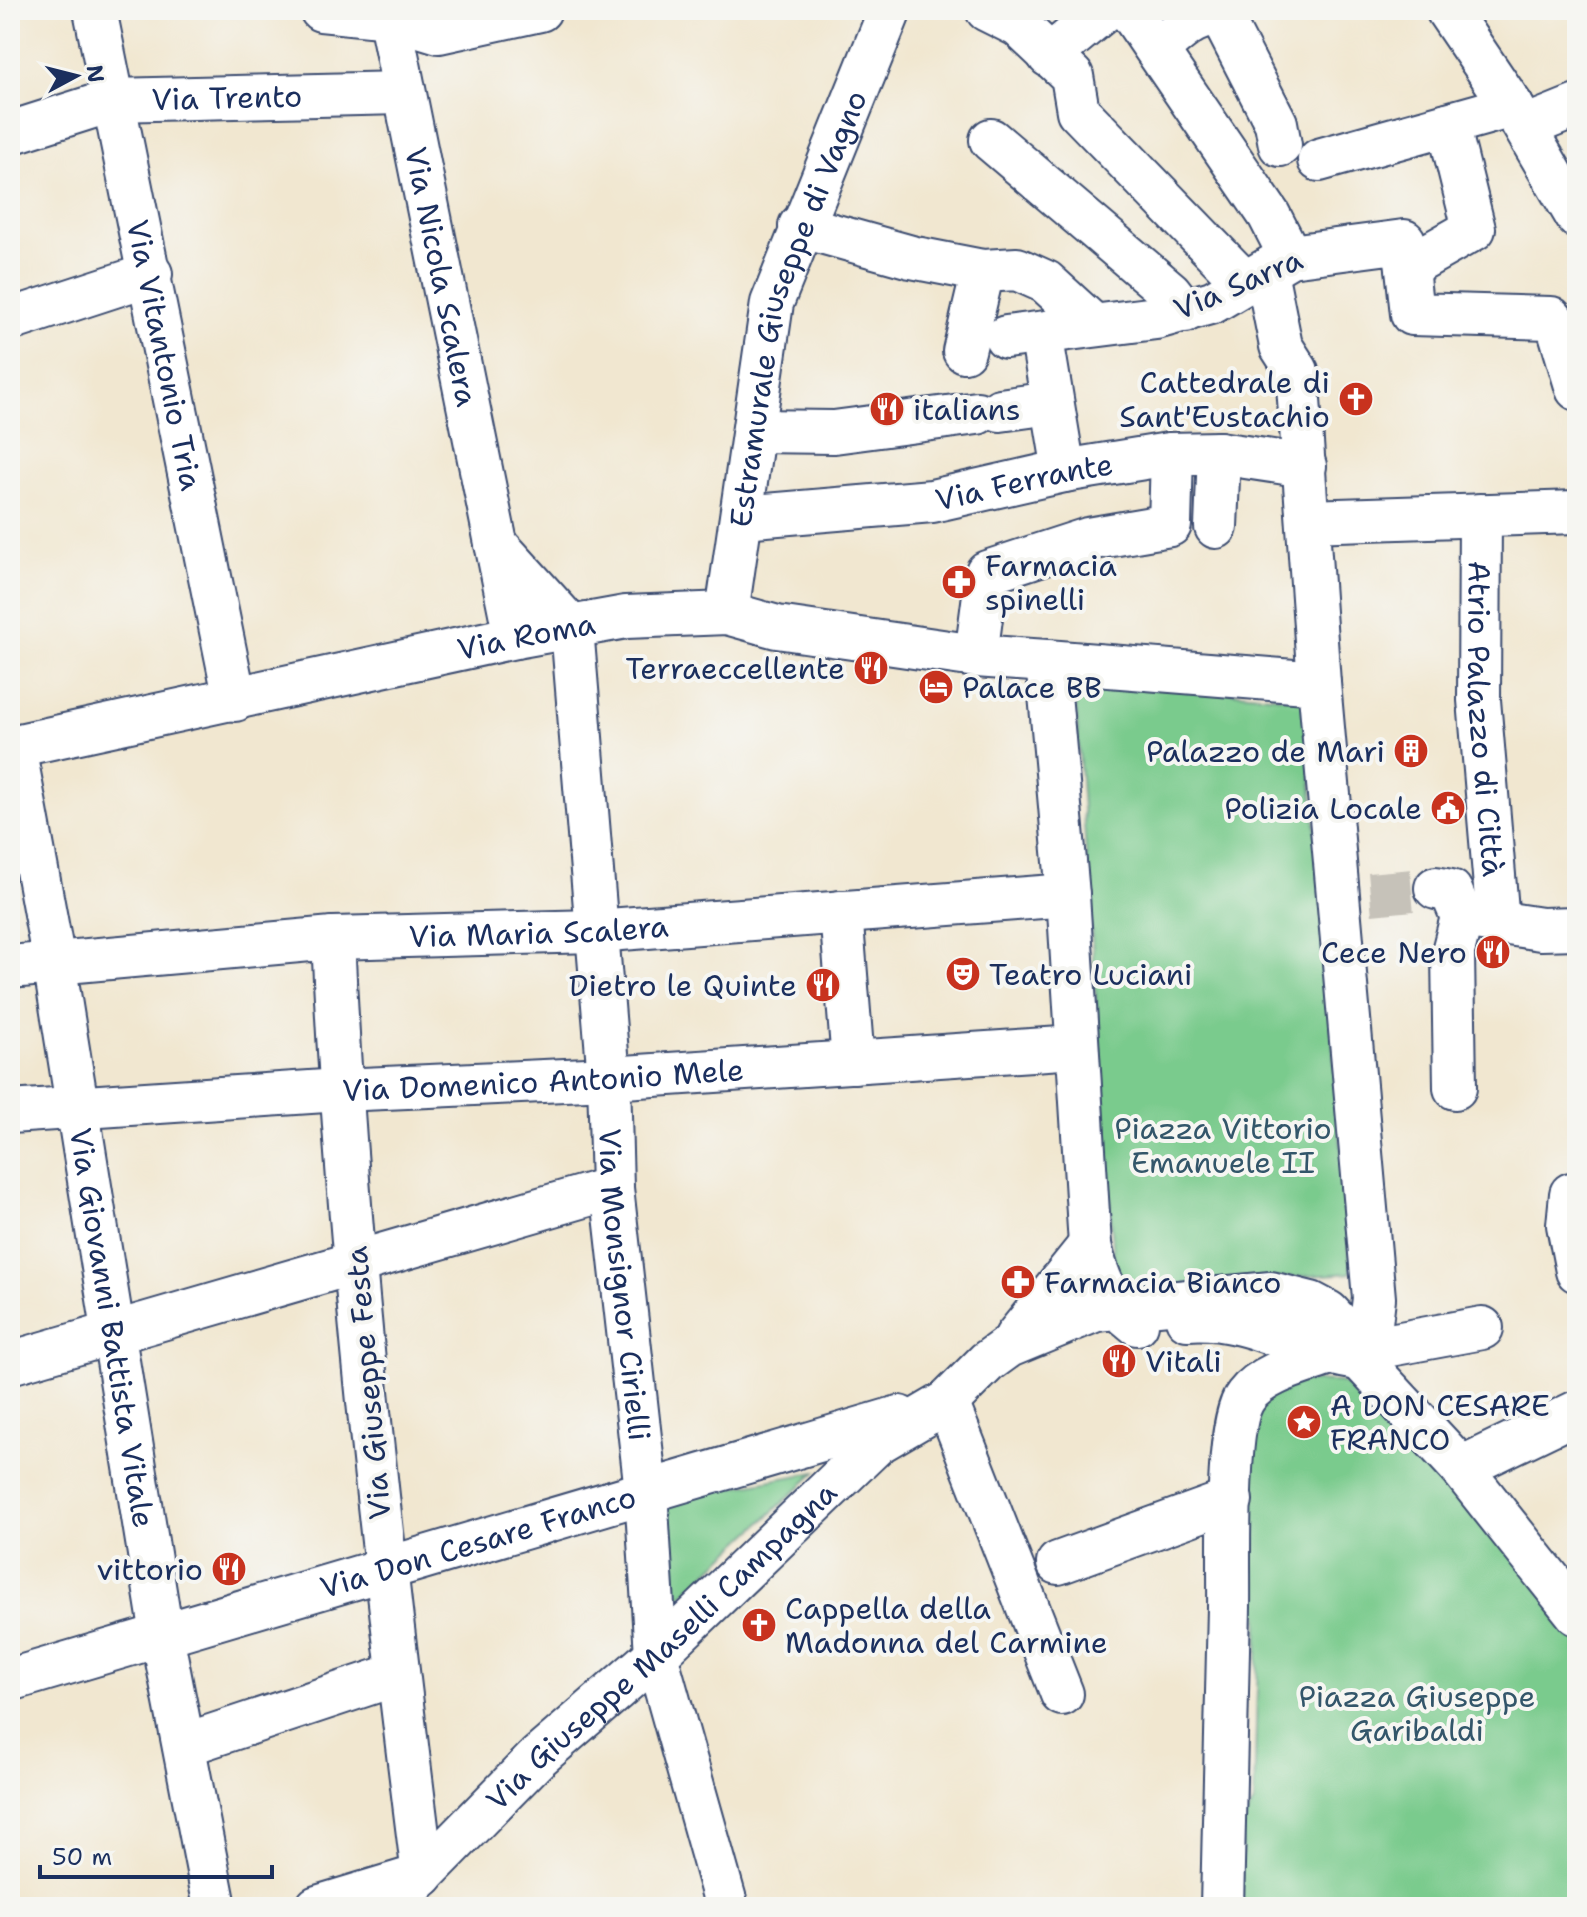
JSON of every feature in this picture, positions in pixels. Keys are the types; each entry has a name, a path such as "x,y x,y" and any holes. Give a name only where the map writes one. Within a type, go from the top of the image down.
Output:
{"street":[{"name":"Via Vitantonio Tria","path":"95,10 235,700"},
{"path":"321,10 389,14 439,32 540,10"},
{"name":"Estramurale Giuseppe di Vagno","path":"727,613 772,303 800,226 890,10"},
{"path":"987,10 1019,26 1076,84 1073,100 1078,111 1266,269"},
{"path":"1049,56 1105,10"},
{"path":"1129,10 1269,215 1266,269 1281,346 1297,371 1319,683 1374,1298 1352,1354"},
{"path":"1447,10 1519,116 1577,217"},
{"name":"Via Nicola Scalera","path":"389,14 402,93 515,637"},
{"path":"1157,50 1197,18 1210,14 1222,18 1276,123 1280,145"},
{"name":"Via Trento","path":"10,133 114,100 402,93"},
{"path":"1319,160 1448,124 1577,106"},
{"path":"1448,124 1474,229 1407,267 1412,314 1551,318 1558,326 1577,389"},
{"path":"990,142 1170,292 1185,311"},
{"path":"800,226 911,257 983,271 1017,269 1046,282 1093,325"},
{"name":"Via Sarra","path":"1051,403 1023,335 1185,311 1213,302 1266,269 1404,241 1407,267"},
{"path":"964,351 983,271"},
{"path":"10,320 151,274"},
{"path":"754,431 834,432 1051,403 1064,471"},
{"path":"1216,527 1219,453"},
{"name":"Via Ferrante","path":"743,517 932,501 1064,471 1172,454 1219,453 1305,466"},
{"path":"976,656 987,572 1088,539 1170,525 1172,454"},
{"path":"1308,521 1577,512"},
{"name":"Atrio Palazzo di Città","path":"1455,1088 1453,952 1465,909 1479,700 1480,515"},
{"path":"496,544 572,628"},
{"name":"Via Roma","path":"12,746 515,637 626,617 727,613 777,627 976,656 1319,683"},
{"name":"Via Monsignor Cirielli","path":"572,628 609,1078 612,1188 646,1491 656,1655 722,1904"},
{"path":"1047,661 1068,895 1090,1245 1097,1275 1126,1315"},
{"name":"Via Giovanni Battista Vitale","path":"12,746 54,962 162,1635 215,1907"},
{"name":"Via Maria Scalera","path":"10,967 333,938 595,931 1068,895"},
{"path":"1465,909 1541,929 1577,928"},
{"path":"841,912 853,1062"},
{"name":"Via Giuseppe Festa","path":"333,938 340,1090 385,1569 398,1674 407,1896"},
{"name":"Via Domenico Antonio Mele","path":"10,1112 340,1090 609,1078 1077,1047"},
{"path":"10,1363 612,1188"},
{"path":"1571,1194 1568,1225 1577,1271"},
{"path":"1009,1346 1090,1245"},
{"path":"947,1402 1094,1336 1126,1315"},
{"path":"947,1402 987,1362 1009,1346 1065,1320 1126,1315 1224,1320 1352,1354 1461,1468 1577,1614"},
{"path":"1222,1907 1231,1500 1238,1409 1247,1394 1291,1367 1482,1328"},
{"path":"947,1402 1062,1694"},
{"name":"Via Don Cesare Franco","path":"10,1680 947,1402"},
{"name":"Via Giuseppe Maselli Campagna","path":"407,1896 537,1758 656,1655 877,1443 947,1402"},
{"path":"1461,1468 1577,1412"},
{"path":"1058,1563 1231,1500"},
{"path":"184,1745 398,1674"},
{"path":"317,1907 407,1896"}],"green space":[{"name":"Piazza Vittorio Emanuele II","path":"1074,678 1305,699 1351,1273 1116,1290"},
{"name":"Piazza Giuseppe Garibaldi","path":"1299,1381 1339,1382 1366,1395 1577,1623 1577,1907 1242,1907 1241,1823 1254,1803 1259,1614 1248,1602 1250,1422 1254,1404"},
{"path":"816,1472 675,1602 656,1501"}],"tunnel":[{"path":"1370,894 1436,888"}],"place":[{"name":"Cattedrale di Sant'Eustachio","path":"1356,399"},
{"name":"italians","path":"887,409"},
{"name":"Farmacia spinelli","path":"959,582"},
{"name":"Terraeccellente","path":"871,668"},
{"name":"Palace BB","path":"936,687"},
{"name":"Palazzo de Mari","path":"1411,751"},
{"name":"Polizia Locale","path":"1448,808"},
{"name":"Cece Nero","path":"1493,952"},
{"name":"Teatro Luciani","path":"963,974"},
{"name":"Dietro le Quinte","path":"823,985"},
{"name":"Farmacia Bianco","path":"1018,1282"},
{"name":"Vitali","path":"1119,1361"},
{"name":"A DON CESARE FRANCO","path":"1304,1422"},
{"name":"vittorio","path":"229,1569"},
{"name":"Cappella della Madonna del Carmine","path":"759,1625"}]}
